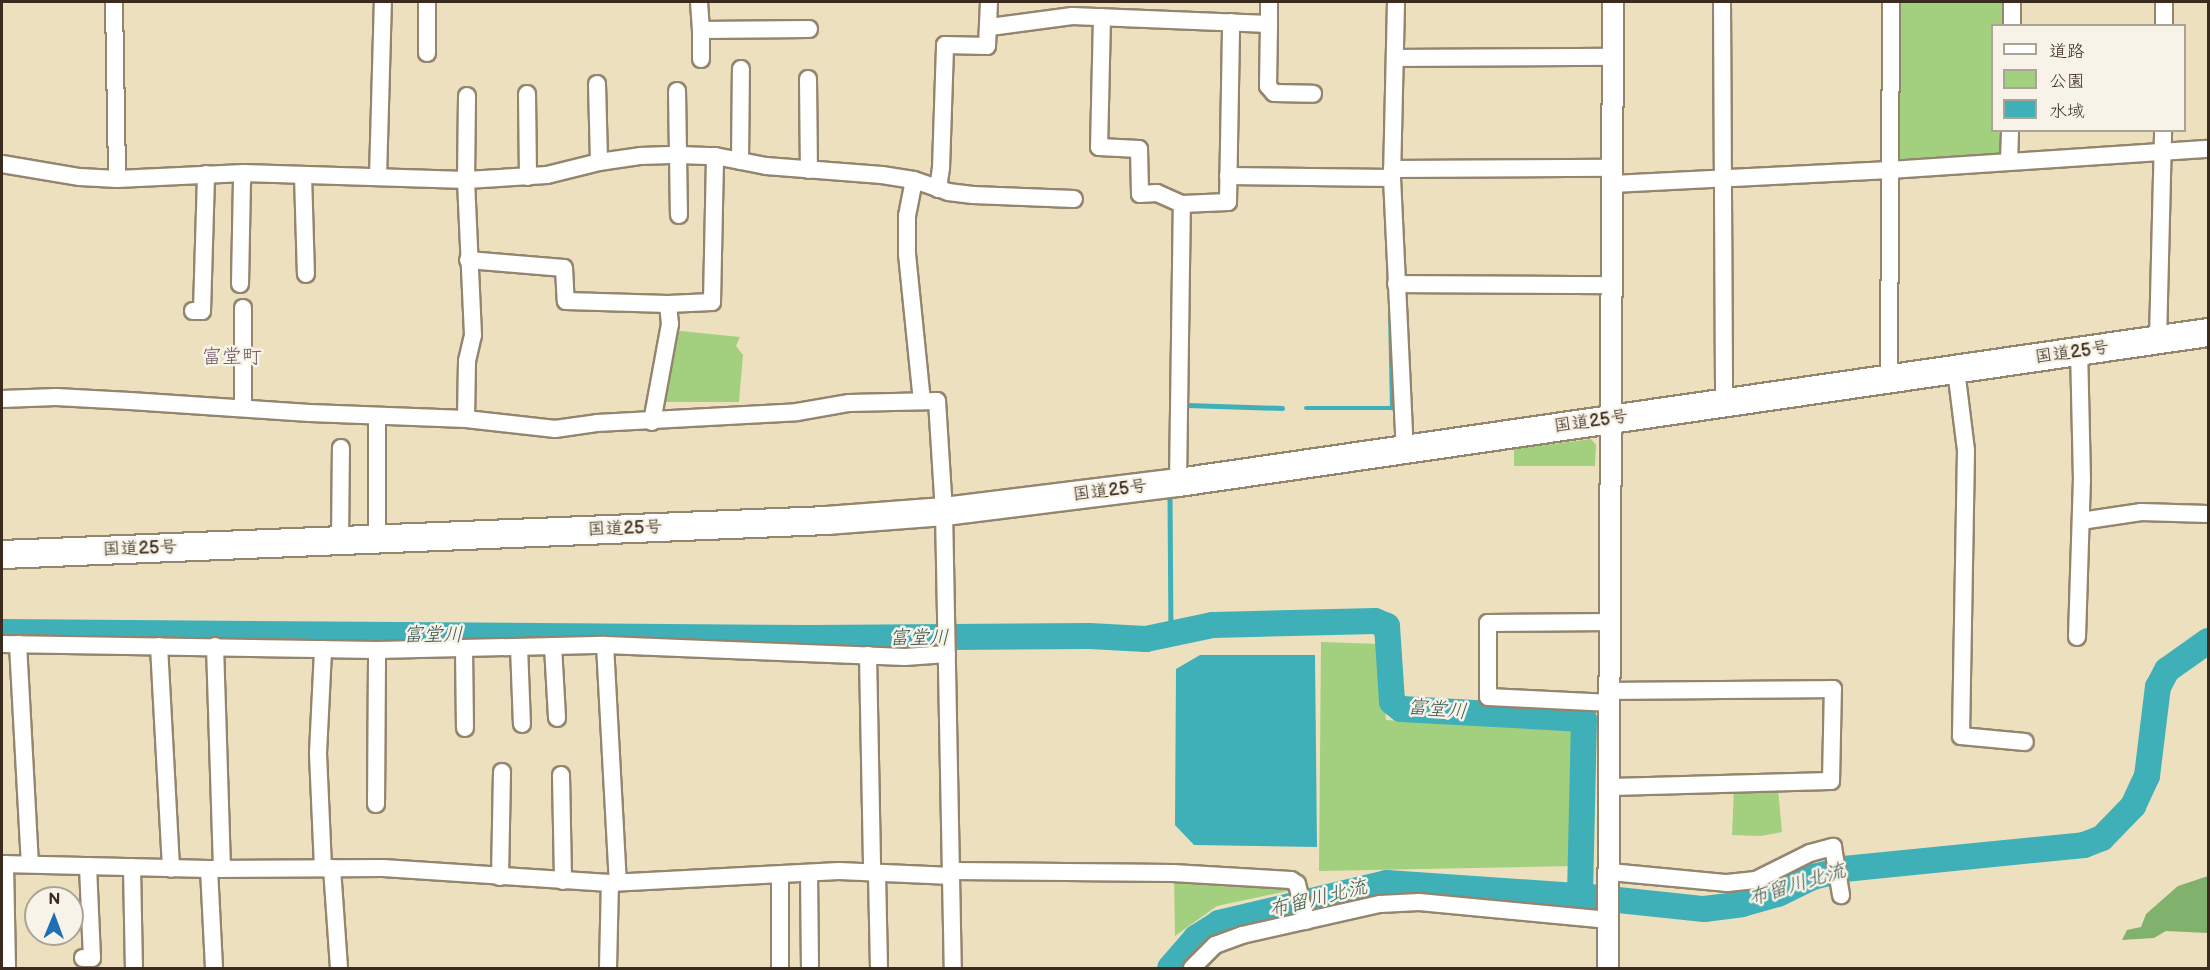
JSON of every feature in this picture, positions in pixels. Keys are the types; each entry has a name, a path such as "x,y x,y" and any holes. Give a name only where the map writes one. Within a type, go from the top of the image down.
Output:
{"highway":[{"name":"国道25号","path":"2,554 826,520 944,511 1178,482 2208,332"}],"street":[{"path":"114,2 117,179"},
{"path":"378,177 383,2"},
{"path":"427,2 427,53"},
{"path":"699,2 701,59"},
{"path":"938,189 941,168 945,45 987,46 990,27 989,2"},
{"path":"1269,2 1268,86 1274,93 1313,94"},
{"path":"1396,2 1392,174 1405,449"},
{"path":"1608,969 1612,622 1613,2"},
{"path":"1722,2 1724,403"},
{"path":"1889,380 1891,2"},
{"path":"2012,2 2012,24"},
{"path":"2164,2 2164,24"},
{"path":"990,27 1072,16 1269,24"},
{"path":"1102,18 1099,147 1139,149 1140,194 1157,194 1182,204 1228,202 1231,22"},
{"path":"701,30 809,29"},
{"path":"1396,58 1613,57"},
{"path":"740,161 741,69"},
{"path":"808,80 809,170"},
{"path":"597,84 598,162"},
{"path":"677,91 679,215"},
{"path":"527,94 528,177"},
{"path":"466,419 467,362 473,335 465,180 467,96"},
{"path":"2009,161 2010,132"},
{"path":"2158,340 2163,132"},
{"path":"1228,176 1392,174 1722,179 2208,149"},
{"path":"2,164 80,177 117,179 244,173 465,180 547,175 598,162 640,156 715,156 809,170 914,180 938,189 973,195 1074,199"},
{"path":"468,260 564,268 566,301 668,304 712,302 715,156"},
{"path":"240,284 244,173"},
{"path":"193,311 202,311 206,174"},
{"path":"303,175 306,274"},
{"path":"914,180 908,216 907,254 921,401"},
{"path":"1178,482 1182,204"},
{"path":"1396,284 1613,285"},
{"path":"652,422 670,324 668,304"},
{"path":"243,308 243,408"},
{"path":"2077,637 2081,521 2079,352"},
{"path":"1956,370 1966,450 1961,736 2025,742"},
{"path":"2,399 56,397 466,419 555,429 597,423 652,422 797,412 849,403 937,401 944,511 953,969"},
{"path":"377,416 377,539"},
{"path":"340,541 341,448"},
{"path":"2081,521 2141,512 2208,514"},
{"path":"1611,787 1831,781 1833,689 1611,697 1488,698 1488,623 1612,622"},
{"path":"30,864 10,644 377,650 605,645 905,657 947,644"},
{"path":"605,645 614,882 608,969"},
{"path":"159,646 169,797 171,868"},
{"path":"214,969 215,646"},
{"path":"553,646 557,718"},
{"path":"519,647 522,724"},
{"path":"464,648 465,728"},
{"path":"323,649 318,753 327,868 339,969"},
{"path":"376,804 377,650"},
{"path":"868,655 879,969"},
{"path":"500,877 502,772"},
{"path":"561,775 563,881"},
{"path":"1609,876 1727,883 1755,880 1810,853 1833,847 1840,891"},
{"path":"7,969 3,864 215,869 383,867 500,877 614,882 809,873 1173,873 1291,880 1298,884 1306,920"},
{"path":"83,958 92,958 88,866"},
{"path":"132,867 134,969"},
{"path":"809,873 810,969"},
{"path":"780,875 780,969"},
{"path":"1192,969 1215,945 1242,935 1380,904 1419,902 1609,917"}],"green space":[{"path":"1899,2 2005,2 2005,24 1991,24 1991,132 2003,132 2001,158 1904,164 1897,157"},
{"path":"671,330 740,337 736,346 743,355 739,402 658,402"},
{"path":"1591,439 1596,445 1595,466 1514,466 1514,449"},
{"path":"1321,642 1380,644 1386,720 1575,731 1574,866 1319,871"},
{"path":"1734,788 1778,789 1782,832 1761,836 1732,835"},
{"path":"1174,876 1288,882 1292,890 1217,906 1175,936"},
{"path":"2208,876 2208,933 2166,931 2154,938 2122,940 2127,930 2141,927 2146,914 2178,886"}],"water":[{"path":"1200,655 1315,655 1317,847 1194,845 1175,825 1176,669"}],"waterway":[{"path":"1306,408 1392,408 1390,316"},
{"path":"1187,405 1282,408"},
{"path":"1170,494 1171,634"},
{"name":"富堂川","path":"2,632 810,638 1089,636 1146,639 1213,625 1375,621 1387,626 1392,702 1401,709 1584,719 1580,896"},
{"name":"布留川北流","path":"1170,968 1196,938 1219,923 1387,883 1580,896 1704,909 1742,904 1778,894 1813,877 1844,869 2084,845 2102,838 2133,806 2147,776 2158,687 2167,670 2208,641"}],"district":[{"name":"富堂町","path":"232,357"}]}
